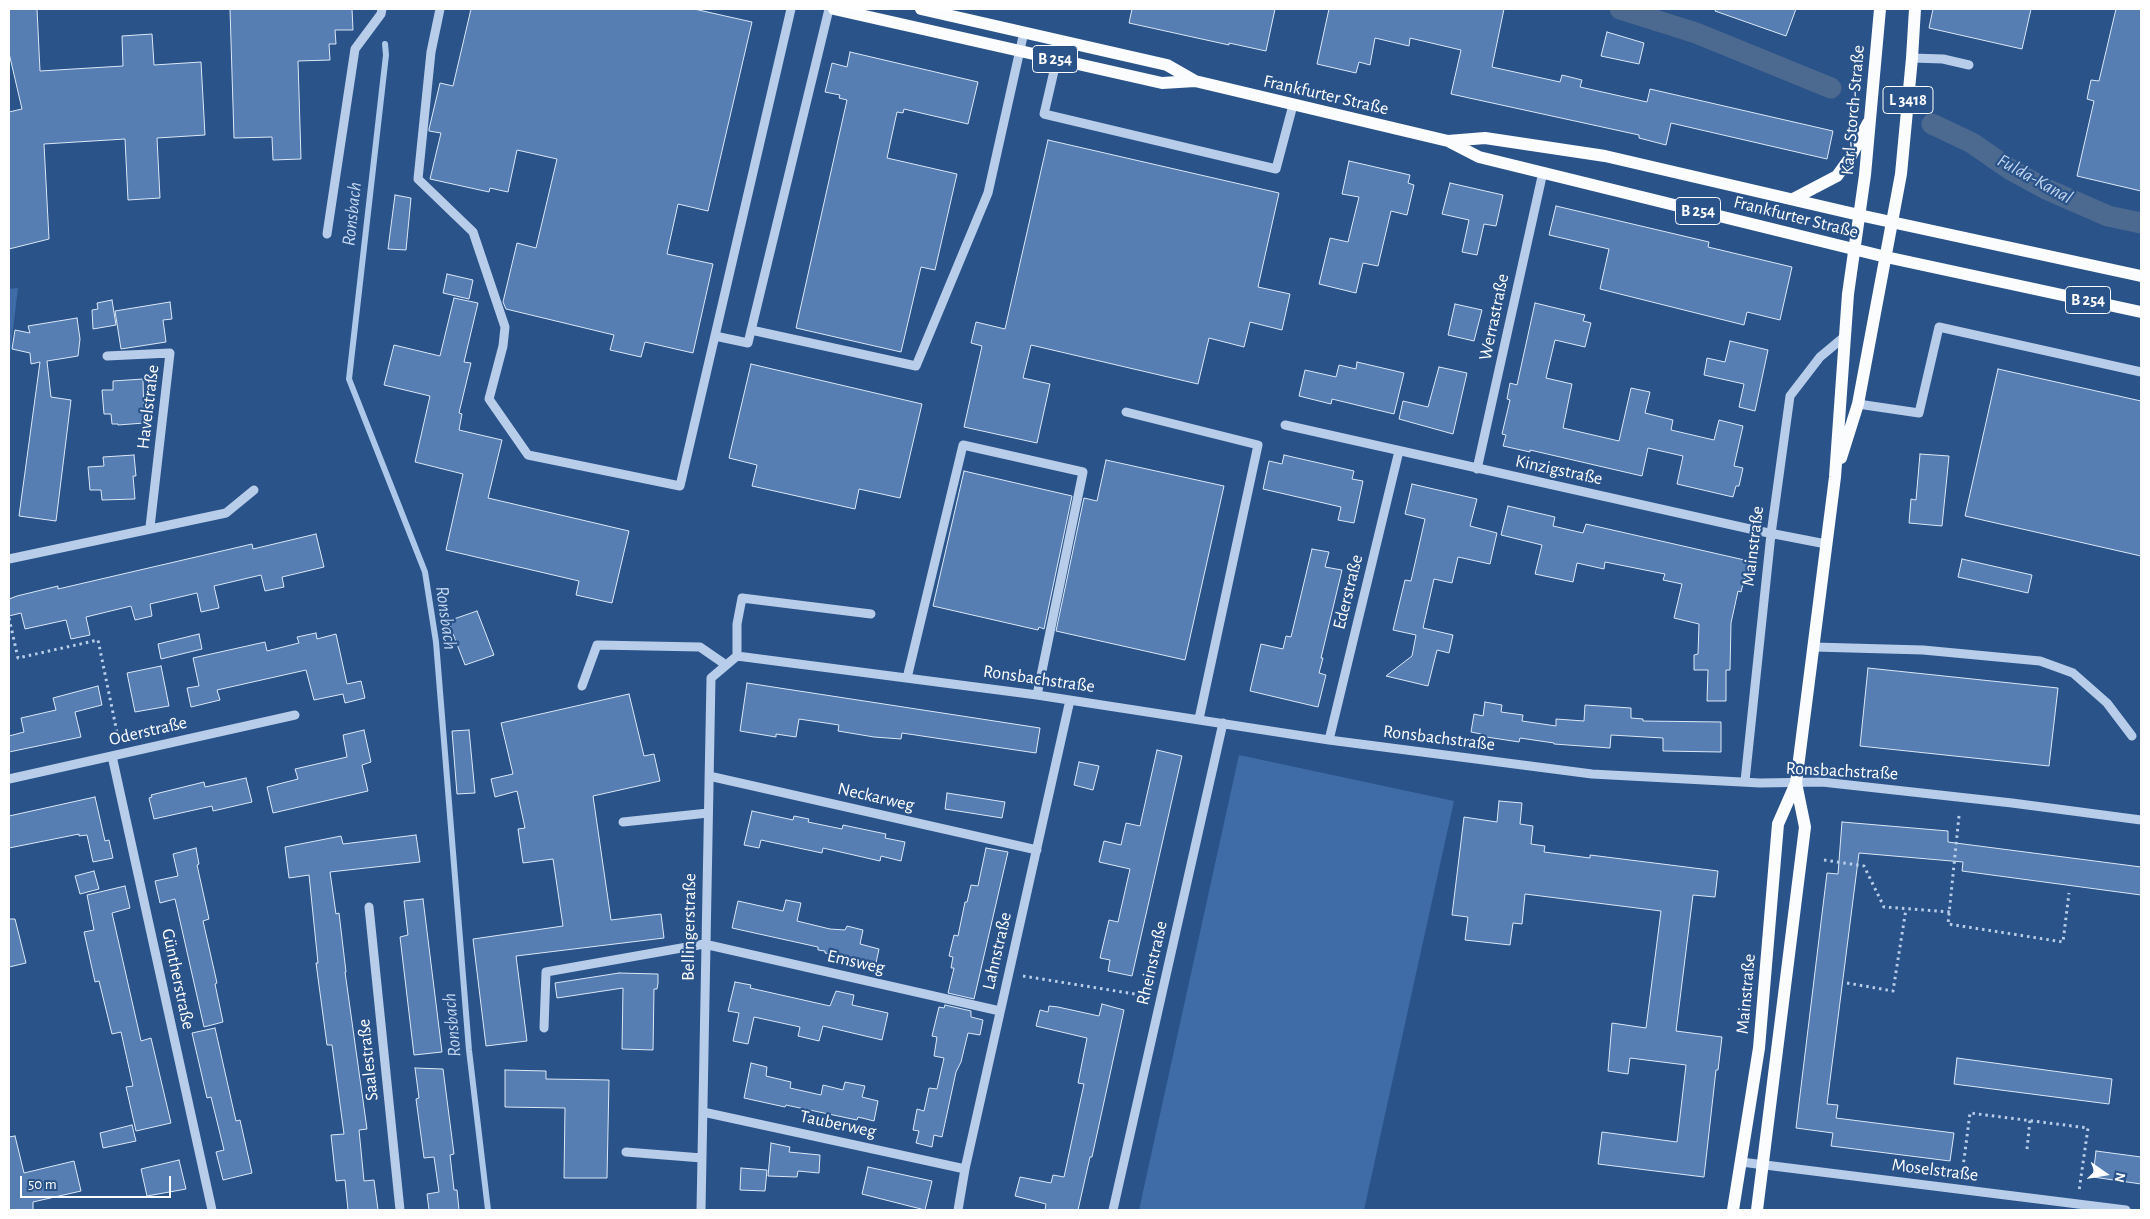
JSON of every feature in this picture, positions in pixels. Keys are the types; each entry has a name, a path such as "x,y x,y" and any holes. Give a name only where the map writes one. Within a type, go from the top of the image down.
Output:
{"main road":[{"name":"Frankfurter Straße","path":"834,9 1162,83 1196,81"},
{"name":"Frankfurter Straße","path":"921,9 1167,65 1196,81 1448,141 1479,157 1886,257 2141,312"},
{"name":"Karl-Storch-Straße","path":"1854,249 1871,117 1880,9"},
{"name":"L 3418","path":"1892,222 1901,174 1915,9"},
{"path":"1793,199 1836,176 1850,158 1871,117"},
{"name":"Frankfurter Straße","path":"1448,141 1485,138 1605,156 1859,215 2141,276"},
{"name":"Mainstraße","path":"1835,477 1858,404 1892,222"},
{"name":"Mainstraße","path":"1733,1210 1758,1048 1778,824 1796,783 1814,647 1835,477 1844,337 1854,249"},
{"name":"Mainstraße","path":"1757,1210 1805,828 1796,783"}],"street":[{"path":"327,234 356,48 381,14 382,9"},
{"path":"440,9 431,52 418,179 473,232 505,327 503,346 489,399 528,455 680,486 791,9"},
{"path":"715,336 748,344 829,9"},
{"path":"751,330 916,366 988,193 1024,32"},
{"path":"1061,41 1044,114 1276,169 1292,105"},
{"path":"1912,58 1943,59 1970,65"},
{"name":"Werrastraße","path":"1477,469 1542,172"},
{"path":"1858,404 1918,413 1939,327 2141,372"},
{"name":"Mainstraße","path":"1745,781 1771,534 1790,396 1820,357 1844,337"},
{"name":"Havelstraße","path":"107,356 170,353 150,527"},
{"path":"1126,412 1258,445 1200,719"},
{"name":"Kinzigstraße","path":"1285,425 1771,534 1826,544"},
{"path":"907,678 963,445 1083,472 1036,695"},
{"name":"Ederstraße","path":"1329,740 1399,451"},
{"path":"9,559 150,527 226,513 254,490"},
{"path":"736,656 737,624 742,598 871,614"},
{"path":"582,686 597,645 700,647 726,665"},
{"path":"1814,647 1923,650 2040,661 2073,673 2107,703 2132,736"},
{"name":"Ronsbachstraße","path":"736,656 1036,695 1223,722 1329,740 1592,774 1796,783 1822,782 2141,820"},
{"name":"Bellingerstraße","path":"701,1210 704,944 711,678 736,656"},
{"name":"Lahnstraße","path":"958,1210 965,1169 1070,700"},
{"name":"Oderstraße","path":"9,779 294,715"},
{"name":"Rheinstraße","path":"1113,1210 1223,722"},
{"name":"Güntherstraße","path":"112,756 212,1210"},
{"name":"Neckarweg","path":"709,776 1036,850"},
{"path":"623,822 708,813"},
{"name":"Saalestraße","path":"369,907 400,1210"},
{"path":"544,1028 546,972 704,944"},
{"name":"Emsweg","path":"704,944 1000,1011"},
{"name":"Tauberweg","path":"703,1112 965,1169"},
{"path":"626,1152 702,1158"},
{"name":"Moselstraße","path":"1741,1162 2126,1210"}],"path":[{"path":"9,618 18,658 98,640 120,748"},
{"path":"1959,816 1948,924 2063,942 2069,893"},
{"path":"1824,860 1864,866 1884,907 1950,912"},
{"path":"1847,984 1894,991 1906,909"},
{"path":"1009,974 1150,997"},
{"path":"1961,1182 1970,1113 2030,1120 2088,1128 2078,1196"},
{"path":"2027,1149 2030,1120"}],"shaded area":[{"path":"18,288 10,354 9,355 9,289"},
{"path":"1239,755 1454,801 1364,1210 1139,1210"}],"building":[{"path":"9,9 37,9 40,71 123,66 122,36 152,34 154,65 201,62 205,135 157,138 160,198 128,200 125,139 44,144 49,239 9,249 9,112 22,109 9,53"},
{"path":"230,9 352,9 353,30 335,30 336,44 329,44 330,60 298,61 301,159 273,160 272,137 234,138"},
{"path":"471,9 694,9 752,22 708,211 678,204 667,254 713,264 693,353 645,342 641,357 610,350 614,335 506,309 503,302 517,243 536,248 557,159 517,150 508,192 490,188 489,192 430,179 441,133 429,131 429,129 440,83 453,86"},
{"path":"1132,9 1275,9 1266,51 1229,43 1229,45 1129,23"},
{"path":"1329,9 1504,9 1492,67 1560,82 1562,75 1582,80 1580,87 1647,102 1650,89 1833,131 1827,159 1671,123 1666,145 1639,138 1639,135 1451,94 1461,50 1410,38 1409,46 1375,38 1370,65 1359,62 1356,73 1317,64"},
{"path":"1716,9 1796,9 1786,36 1715,11"},
{"path":"1933,9 2031,9 2022,49 1929,28"},
{"path":"2116,9 2141,9 2141,191 2077,176 2094,101 2087,99 2091,80 2099,81"},
{"path":"1607,32 1644,43 1639,64 1601,56"},
{"path":"850,52 978,82 968,124 904,109 903,113 897,112 887,158 957,174 935,270 921,267 901,352 796,328 847,100 839,98 840,95 825,92 832,63 847,67"},
{"path":"1048,140 1279,193 1258,287 1290,294 1282,330 1250,322 1244,347 1209,338 1198,384 1031,345 1023,378 1050,384 1037,443 964,427 982,346 971,343 976,322 1005,329"},
{"path":"1349,161 1410,175 1408,183 1414,185 1407,215 1391,211 1378,266 1363,263 1356,293 1319,284 1330,238 1348,242 1359,197 1342,194"},
{"path":"1450,183 1503,195 1496,226 1484,224 1477,255 1462,252 1469,220 1442,214"},
{"path":"395,195 411,198 406,250 388,249"},
{"path":"1556,206 1709,242 1708,247 1792,267 1780,320 1747,312 1744,325 1600,289 1609,249 1549,235"},
{"path":"447,274 473,280 469,299 443,293"},
{"path":"454,298 478,303 464,362 471,363 459,413 462,414 459,430 502,440 488,498 629,531 612,603 576,595 579,581 446,550 463,474 415,462 430,396 384,385 394,345 440,356"},
{"path":"112,300 116,325 93,329 92,310 98,309 97,303"},
{"path":"170,302 172,319 163,320 166,342 121,349 115,311"},
{"path":"1535,303 1585,315 1583,321 1591,323 1585,347 1555,340 1546,378 1572,384 1563,428 1619,441 1631,388 1650,392 1645,413 1673,420 1671,430 1714,440 1719,420 1743,426 1734,466 1743,468 1739,486 1736,486 1733,497 1677,484 1683,456 1648,448 1642,476 1530,450 1530,452 1503,446 1506,435 1502,434 1510,400 1507,399 1510,383 1517,385"},
{"path":"1455,304 1482,310 1474,341 1448,335"},
{"path":"77,318 80,339 78,356 47,361 51,397 71,400 56,521 19,516 40,362 31,364 30,353 12,349 15,330 30,333 28,326"},
{"path":"1730,341 1768,350 1755,411 1739,407 1744,384 1704,375 1707,358 1725,362"},
{"path":"1357,362 1404,373 1394,414 1332,399 1331,404 1299,396 1305,370 1336,377 1339,365 1356,369"},
{"path":"751,364 922,404 900,498 859,489 855,509 752,486 757,465 729,458"},
{"path":"1439,367 1467,373 1453,434 1399,419 1403,401 1428,407"},
{"path":"1998,369 2141,401 2141,556 1965,516"},
{"path":"143,379 144,423 112,424 111,414 104,414 102,390 113,390 113,381"},
{"path":"1920,454 1949,456 1942,526 1909,523 1911,499 1916,500"},
{"path":"134,455 136,476 133,476 135,499 102,500 101,490 90,490 88,467 104,466 103,457"},
{"path":"1284,455 1354,471 1352,479 1363,481 1354,523 1338,520 1341,507 1263,489 1269,461 1282,464"},
{"path":"1106,460 1224,486 1185,660 1056,631 1084,498 1097,501"},
{"path":"964,471 1072,496 1044,629 1039,627 1038,630 933,606"},
{"path":"1412,484 1477,499 1470,526 1497,533 1490,564 1458,557 1452,583 1434,579 1423,628 1453,635 1449,653 1437,650 1428,686 1386,676 1412,656 1416,635 1393,630 1405,580 1411,581 1425,519 1405,514"},
{"path":"1508,506 1555,517 1553,526 1583,533 1586,524 1749,561 1741,592 1738,591 1731,623 1730,670 1726,670 1726,701 1707,701 1708,670 1694,670 1694,655 1698,654 1699,624 1674,618 1682,584 1663,580 1665,574 1605,562 1604,569 1577,563 1573,582 1535,574 1542,545 1501,535"},
{"path":"316,534 324,567 282,577 284,587 265,591 261,575 214,586 219,608 201,612 197,593 150,604 152,616 135,620 131,606 86,617 90,635 71,639 66,620 25,629 21,613 9,616 9,599 17,596 58,586 58,589 252,544 253,549"},
{"path":"1312,549 1329,552 1325,567 1342,570 1321,658 1323,658 1319,673 1326,675 1318,707 1250,691 1261,644 1283,649 1286,636 1291,637"},
{"path":"1962,559 2032,575 2028,593 1958,577"},
{"path":"477,611 494,655 465,665 448,621"},
{"path":"316,633 317,639 336,634 347,684 361,681 365,698 345,703 343,694 314,700 306,670 217,690 220,700 191,707 187,688 199,686 193,658 265,642 267,651 299,643 297,637"},
{"path":"199,634 202,649 161,659 158,644"},
{"path":"161,666 169,706 135,712 127,673"},
{"path":"1868,668 2058,688 2049,766 1860,746"},
{"path":"747,683 1040,728 1036,753 902,733 901,739 874,737 838,731 839,725 799,719 796,737 776,734 776,737 740,731"},
{"path":"98,686 102,705 75,712 81,737 9,752 9,736 24,732 21,718 56,710 53,698"},
{"path":"629,694 644,756 654,754 660,781 593,796 611,920 661,914 664,938 516,956 527,1041 486,1046 473,939 563,926 553,859 523,863 518,829 525,828 517,791 495,797 491,779 513,774 501,723"},
{"path":"1485,702 1502,705 1501,712 1523,715 1522,721 1556,726 1556,719 1584,721 1585,705 1631,708 1631,718 1643,719 1643,721 1721,722 1721,752 1663,751 1663,738 1611,735 1610,748 1554,744 1520,738 1519,742 1480,736 1481,734 1471,732 1474,714 1483,716"},
{"path":"364,730 371,762 362,765 368,791 273,813 267,787 298,779 295,769 347,757 343,735"},
{"path":"469,730 475,793 457,794 452,731"},
{"path":"1157,750 1182,756 1132,976 1108,971 1110,960 1100,958 1109,920 1118,922 1130,869 1099,862 1104,841 1121,845 1126,823 1140,826"},
{"path":"1079,762 1099,766 1093,790 1074,785"},
{"path":"246,778 252,802 213,811 212,806 154,819 149,798 152,797 151,795 204,782 205,787"},
{"path":"947,793 1005,802 1002,818 945,809"},
{"path":"95,797 105,841 109,840 113,858 93,862 87,835 79,836 79,834 9,848 9,816"},
{"path":"1499,801 1522,803 1520,824 1533,826 1531,844 1545,846 1544,852 1590,858 1590,855 1718,871 1715,897 1693,895 1676,1031 1722,1037 1718,1070 1716,1070 1704,1177 1598,1164 1602,1132 1677,1142 1686,1065 1630,1058 1628,1074 1608,1071 1612,1023 1646,1028 1661,911 1525,894 1522,924 1513,923 1510,945 1465,940 1468,917 1452,915 1464,817 1497,822"},
{"path":"752,811 793,820 794,816 809,819 808,822 842,829 843,825 886,834 885,838 905,842 901,861 881,856 880,861 823,848 822,853 761,840 759,848 744,845"},
{"path":"1842,822 1948,831 1948,842 2141,867 2141,895 1962,871 1963,862 1859,853 1827,1104 1838,1105 1836,1118 1954,1133 1950,1161 1831,1146 1833,1133 1796,1128 1827,873 1838,874"},
{"path":"416,835 420,862 330,872 336,914 339,913 345,972 367,1129 359,1130 364,1181 374,1180 378,1210 348,1210 345,1180 336,1181 331,1135 344,1134 332,1045 327,1045 316,963 318,963 309,875 289,878 285,847 341,836 343,844"},
{"path":"196,848 199,864 197,865 209,919 203,921 217,983 215,984 223,1022 204,1027 175,899 160,903 155,881 178,876 173,854"},
{"path":"986,848 1008,852 974,999 948,993 954,968 951,968 953,957 949,956 954,935 958,936 965,902 967,902 971,885 978,886"},
{"path":"94,871 99,889 80,894 75,876"},
{"path":"125,886 130,908 112,913 141,1041 151,1038 171,1123 136,1131 126,1087 133,1086 121,1032 112,1034 99,981 95,982 84,932 94,930 87,895"},
{"path":"423,899 442,1052 414,1055 400,937 408,935 404,901"},
{"path":"786,900 801,903 797,921 830,929 845,930 847,926 863,930 860,944 879,949 876,963 825,953 825,951 818,950 818,947 732,928 738,901 783,911"},
{"path":"9,919 15,919 26,963 9,967"},
{"path":"619,973 658,974 657,989 654,989 653,1050 622,1049 623,988 557,998 555,983"},
{"path":"735,982 751,985 750,988 830,1006 836,991 854,995 852,1005 888,1013 882,1040 823,1026 819,1041 798,1036 800,1027 754,1017 748,1044 733,1041 739,1013 728,1011"},
{"path":"1102,1004 1124,1010 1092,1157 1090,1157 1078,1210 1045,1210 1046,1204 1015,1196 1020,1177 1051,1183 1053,1175 1064,1177 1084,1084 1078,1083 1087,1038 1036,1026 1040,1010 1048,1012 1049,1006 1099,1016"},
{"path":"945,1005 971,1011 971,1017 983,1020 980,1035 968,1033 961,1062 956,1072 942,1137 934,1135 932,1147 916,1143 919,1131 913,1130 917,1109 924,1111 929,1088 937,1089 944,1058 934,1056 937,1037 932,1036 939,1007 944,1008"},
{"path":"215,1028 236,1121 240,1120 252,1173 223,1180 216,1152 224,1150 211,1097 207,1098 192,1033"},
{"path":"1957,1058 2112,1079 2109,1104 1954,1084"},
{"path":"751,1063 767,1067 766,1076 791,1082 790,1088 821,1095 823,1085 843,1090 845,1082 865,1086 862,1097 878,1101 874,1121 858,1117 857,1120 744,1098"},
{"path":"415,1068 443,1069 454,1154 450,1155 454,1190 457,1190 459,1210 429,1210 427,1194 439,1192 434,1157 424,1158 416,1099 419,1098"},
{"path":"505,1070 546,1071 546,1079 609,1080 607,1178 564,1178 565,1108 505,1107"},
{"path":"132,1125 136,1141 103,1148 100,1133"},
{"path":"15,1136 24,1173 74,1161 81,1191 33,1202 33,1210 9,1210 9,1137"},
{"path":"771,1143 790,1147 789,1152 820,1155 819,1173 798,1171 797,1177 768,1176"},
{"path":"2096,1151 2141,1157 2141,1184 2093,1177"},
{"path":"179,1160 186,1189 147,1196 141,1169"},
{"path":"868,1167 932,1181 925,1210 862,1194"},
{"path":"741,1168 767,1170 765,1191 740,1190"}],"waterway":[{"name":"Fulda-Kanal","path":"1620,9 1696,33 1831,88"},
{"name":"Ronsbach","path":"385,44 386,55 349,379 425,572 436,642 469,1050 488,1210"},
{"name":"Fulda-Kanal","path":"1932,124 1972,143 2011,170 2046,189 2108,216 2141,223"}]}
